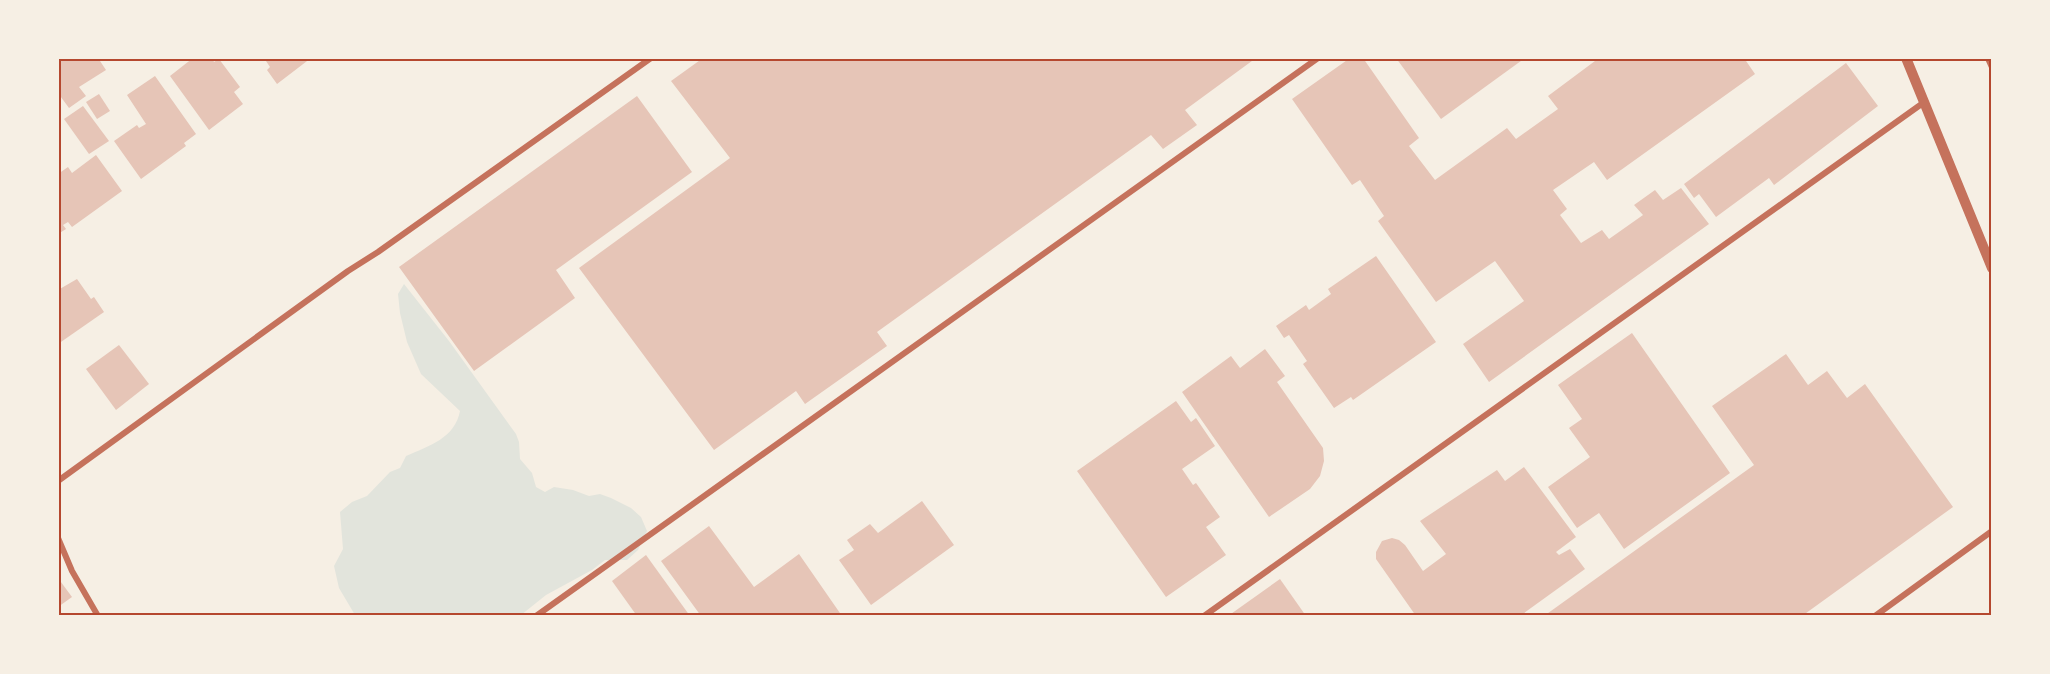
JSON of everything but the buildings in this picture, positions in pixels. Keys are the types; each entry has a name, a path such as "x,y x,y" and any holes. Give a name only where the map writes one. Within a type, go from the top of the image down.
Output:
{"street":[{"path":"58,481 348,271 651,58"},
{"path":"536,615 1318,58"},
{"path":"1906,58 1992,268"},
{"path":"1204,615 1923,103"},
{"path":"1875,615 1992,531"},
{"path":"58,538 72,571 98,615"}],"lane":[{"path":"1987,58 1992,69"}],"shaded area":[{"path":"404,284 449,341 516,434 520,459 532,473 536,487 545,492 554,487 573,490 589,496 600,494 631,508 641,517 647,531 638,550 627,560 605,560 592,570 546,595 521,615 355,615 339,588 334,566 343,549 340,512 352,502 367,496 390,472 400,468 406,456 440,440 453,428 460,411 421,374 407,342 400,313 398,294"}]}
